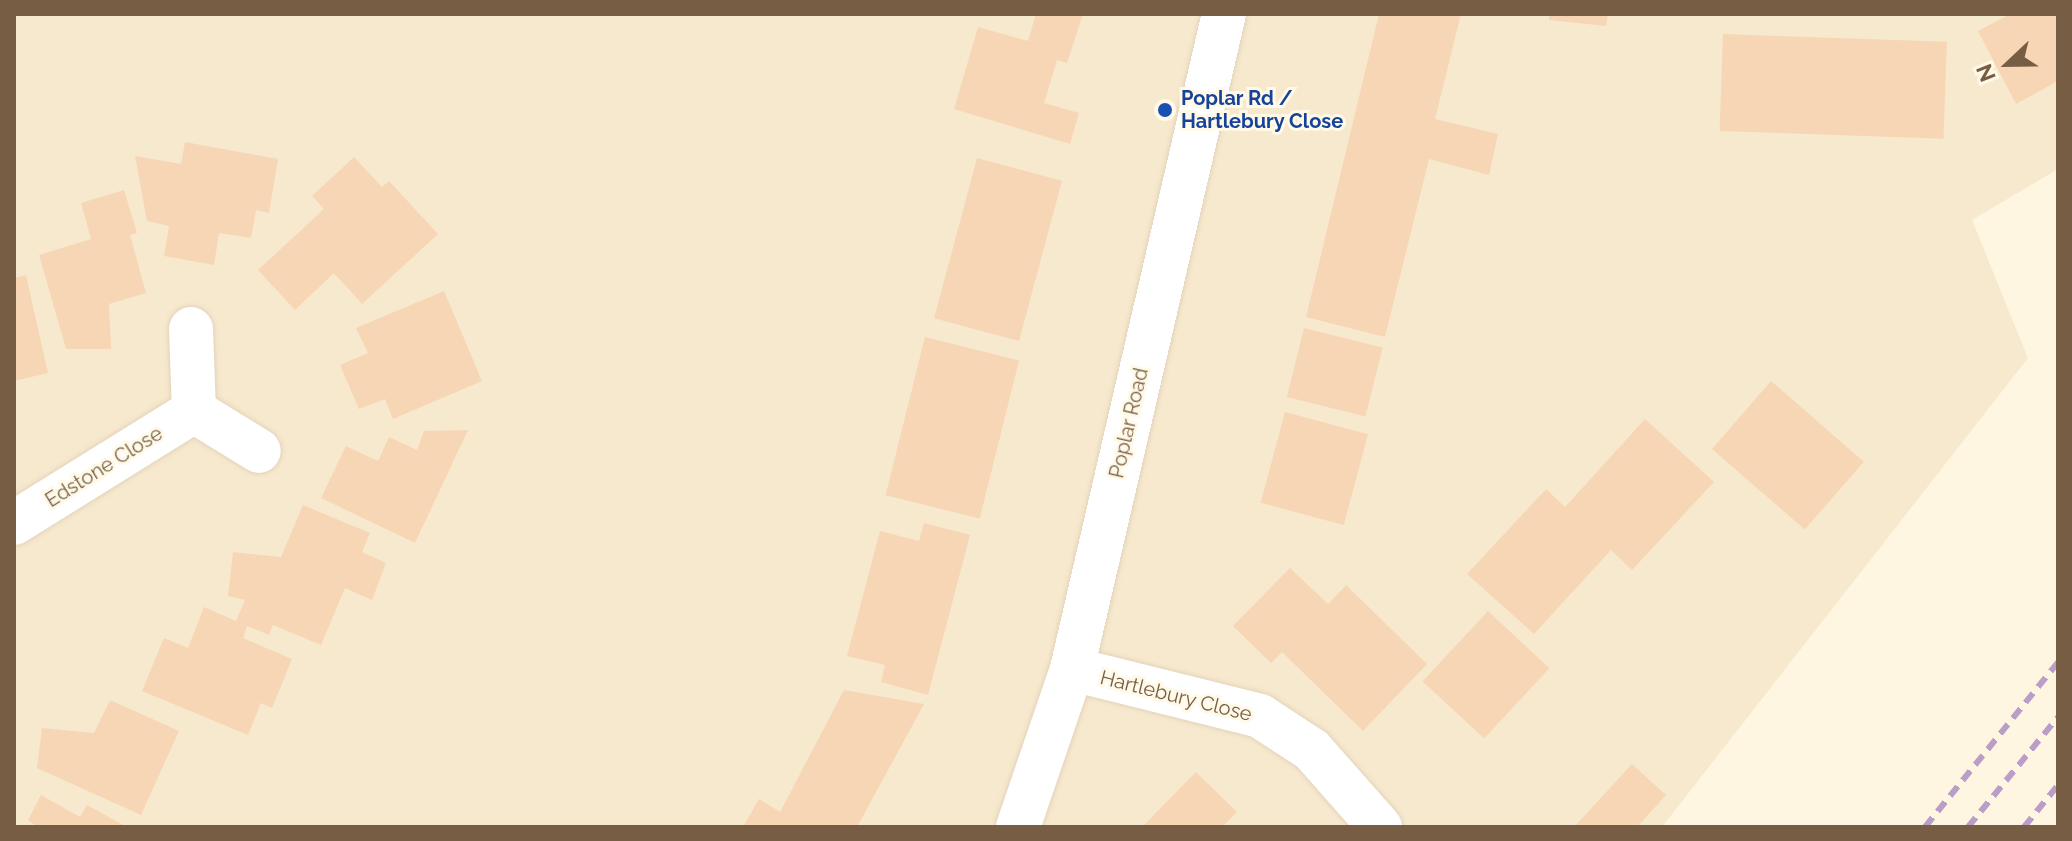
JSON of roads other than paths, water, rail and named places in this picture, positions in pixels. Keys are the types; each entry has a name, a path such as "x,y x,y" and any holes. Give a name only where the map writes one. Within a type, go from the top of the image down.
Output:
{"street":[{"name":"Poplar Road","path":"1018,827 1072,669 1224,14"},
{"path":"191,329 194,411 259,451"},
{"name":"Edstone Close","path":"14,523 194,411"},
{"name":"Hartlebury Close","path":"1072,669 1260,716 1312,750 1380,827"}],"railway":[{"path":"1925,827 2058,662"},
{"path":"1968,827 2058,717"},
{"path":"2024,827 2058,785"}],"place":[{"name":"Poplar Rd / Hartlebury Close","path":"1165,110"}]}
